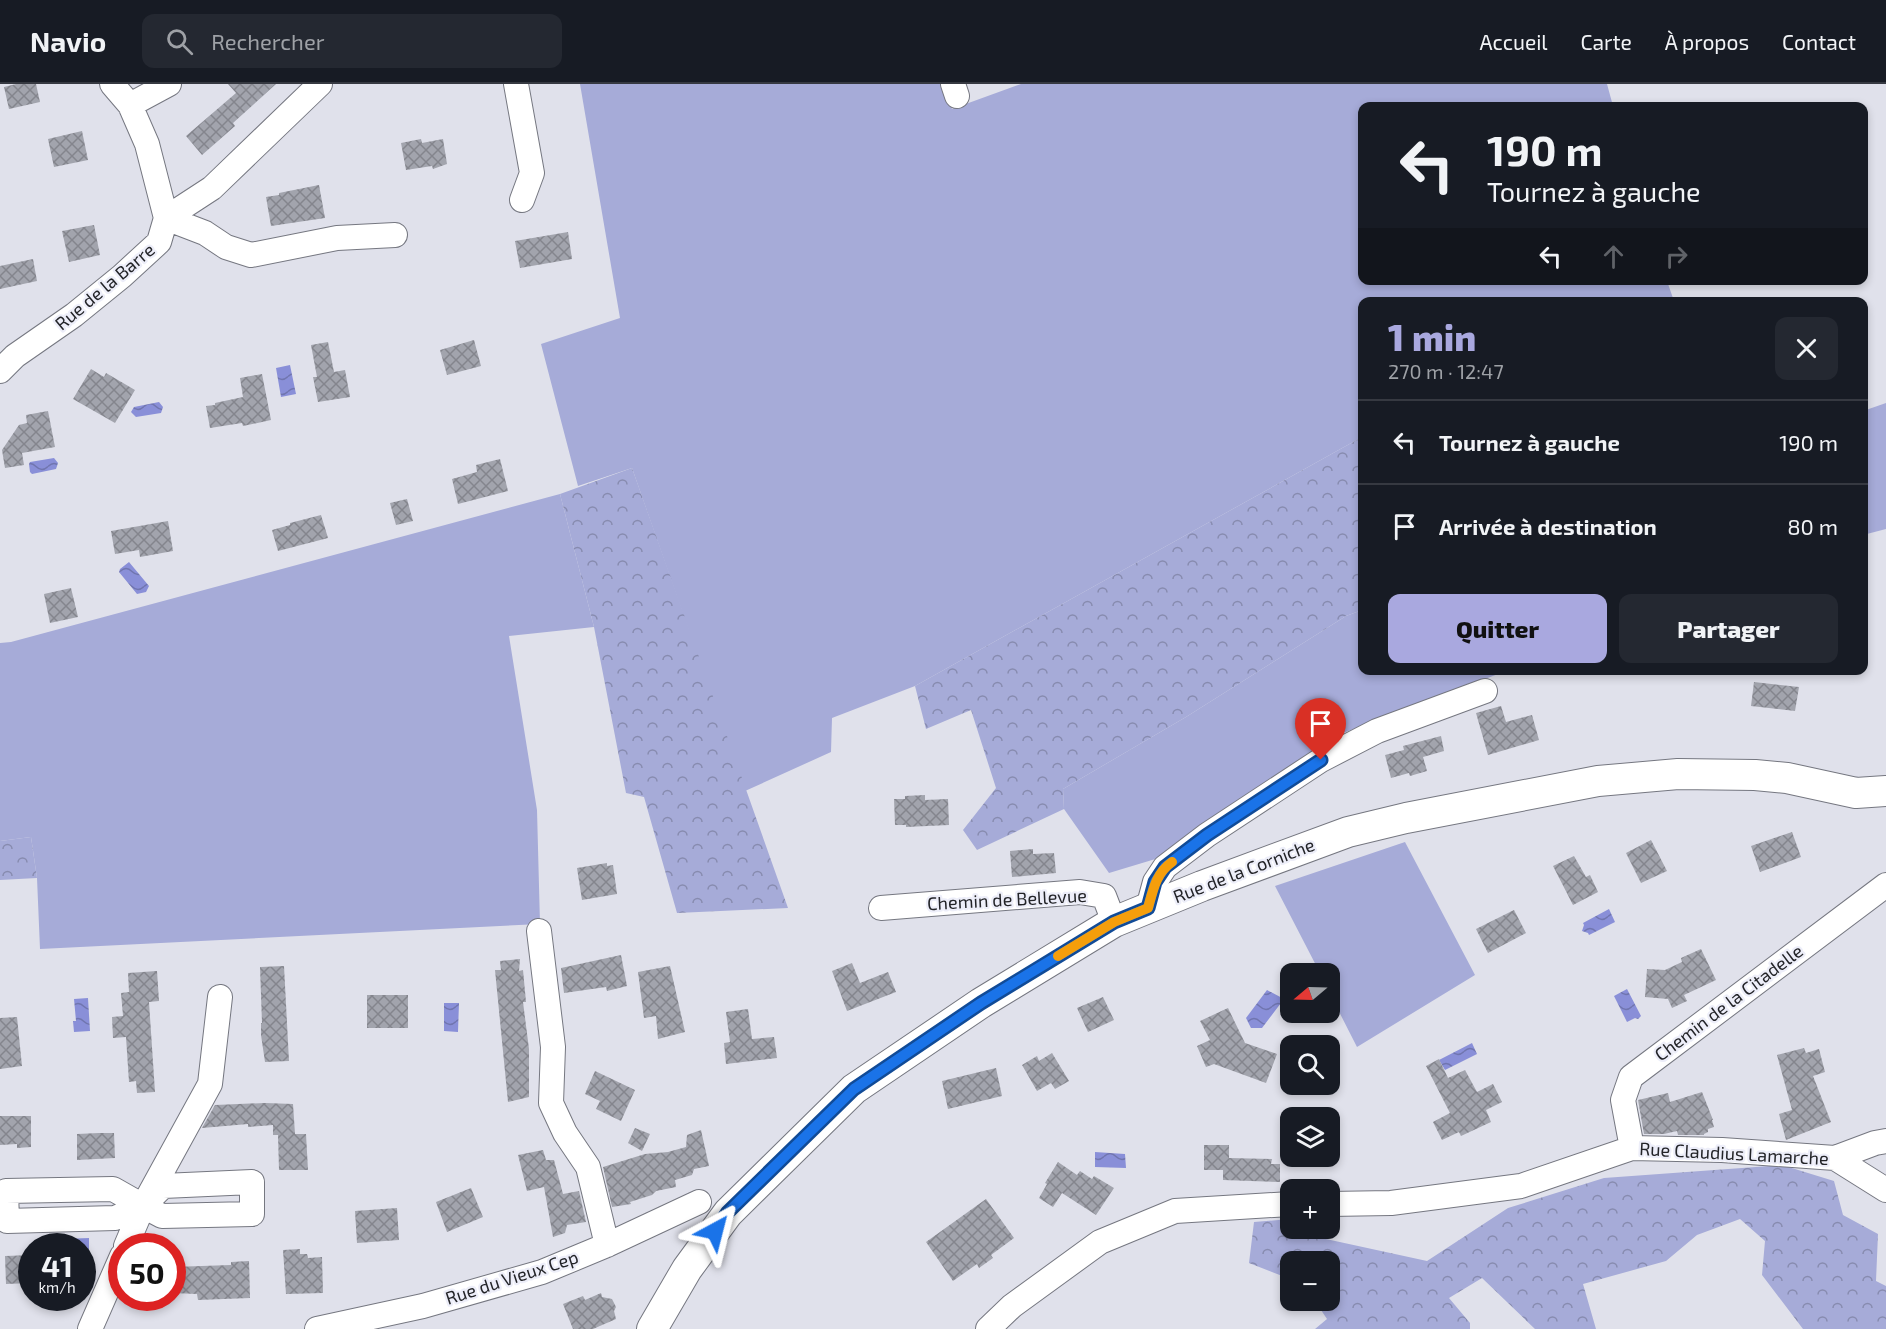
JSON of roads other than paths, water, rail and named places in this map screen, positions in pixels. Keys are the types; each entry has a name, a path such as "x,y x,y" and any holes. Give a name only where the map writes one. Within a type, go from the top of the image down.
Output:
{"main road":[{"name":"Rue de la Corniche","path":"652,1329 687,1269 728,1212 854,1089 981,1003 1114,922 1272,859 1348,832 1406,818 1598,782 1678,774 1755,775 1787,778 1856,793 1886,791"}],"street":[{"path":"112,84 130,105 147,144 166,218"},
{"path":"130,105 169,84"},
{"path":"166,218 212,188 320,84"},
{"path":"516,84 532,172 522,200"},
{"path":"166,218 205,233 226,247 251,255 337,238 395,235"},
{"name":"Rue de la Barre","path":"0,371 15,356 74,315 159,242 166,218"},
{"path":"1148,908 1155,882 1165,867 1207,835 1321,760 1377,731 1485,691"},
{"name":"Chemin de la Citadelle","path":"1632,1148 1623,1100 1631,1077 1886,885"},
{"name":"Chemin de Bellevue","path":"881,908 1080,892 1104,896 1114,922"},
{"path":"539,931 554,1047 551,1103 565,1133 588,1167 607,1245"},
{"path":"132,1233 210,1084 220,997"},
{"path":"1835,1158 1886,1141"},
{"name":"Rue Claudius Lamarche","path":"1340,1204 1391,1203 1521,1186 1632,1148 1722,1150 1835,1158 1886,1190"},
{"path":"113,1189 144,1206 115,1218 7,1221 6,1191 113,1189"},
{"name":"Rue du Vieux Cep","path":"317,1329 423,1306 542,1272 607,1245 699,1202"},
{"path":"988,1329 1012,1306 1100,1242 1175,1211 1280,1205"},
{"path":"90,1329 108,1288"}],"water":[{"path":"290,365 296,394 281,397 276,368"},
{"path":"159,402 163,407 161,413 136,417 131,412 134,407"},
{"path":"54,458 58,463 56,469 32,474 30,472 30,462"},
{"path":"129,562 149,586 146,592 137,594 119,572"},
{"path":"1609,909 1615,922 1589,935 1582,931 1583,923"},
{"path":"1627,989 1641,1016 1627,1022 1614,996"},
{"path":"1267,990 1280,997 1280,1004 1262,1028 1251,1028 1246,1018"},
{"path":"88,998 90,1031 74,1032 73,1021 76,1021 74,999"},
{"path":"444,1003 459,1003 458,1032 444,1031"},
{"path":"1472,1043 1477,1054 1445,1070 1439,1060"},
{"path":"1095,1152 1125,1154 1126,1168 1095,1167"}]}
